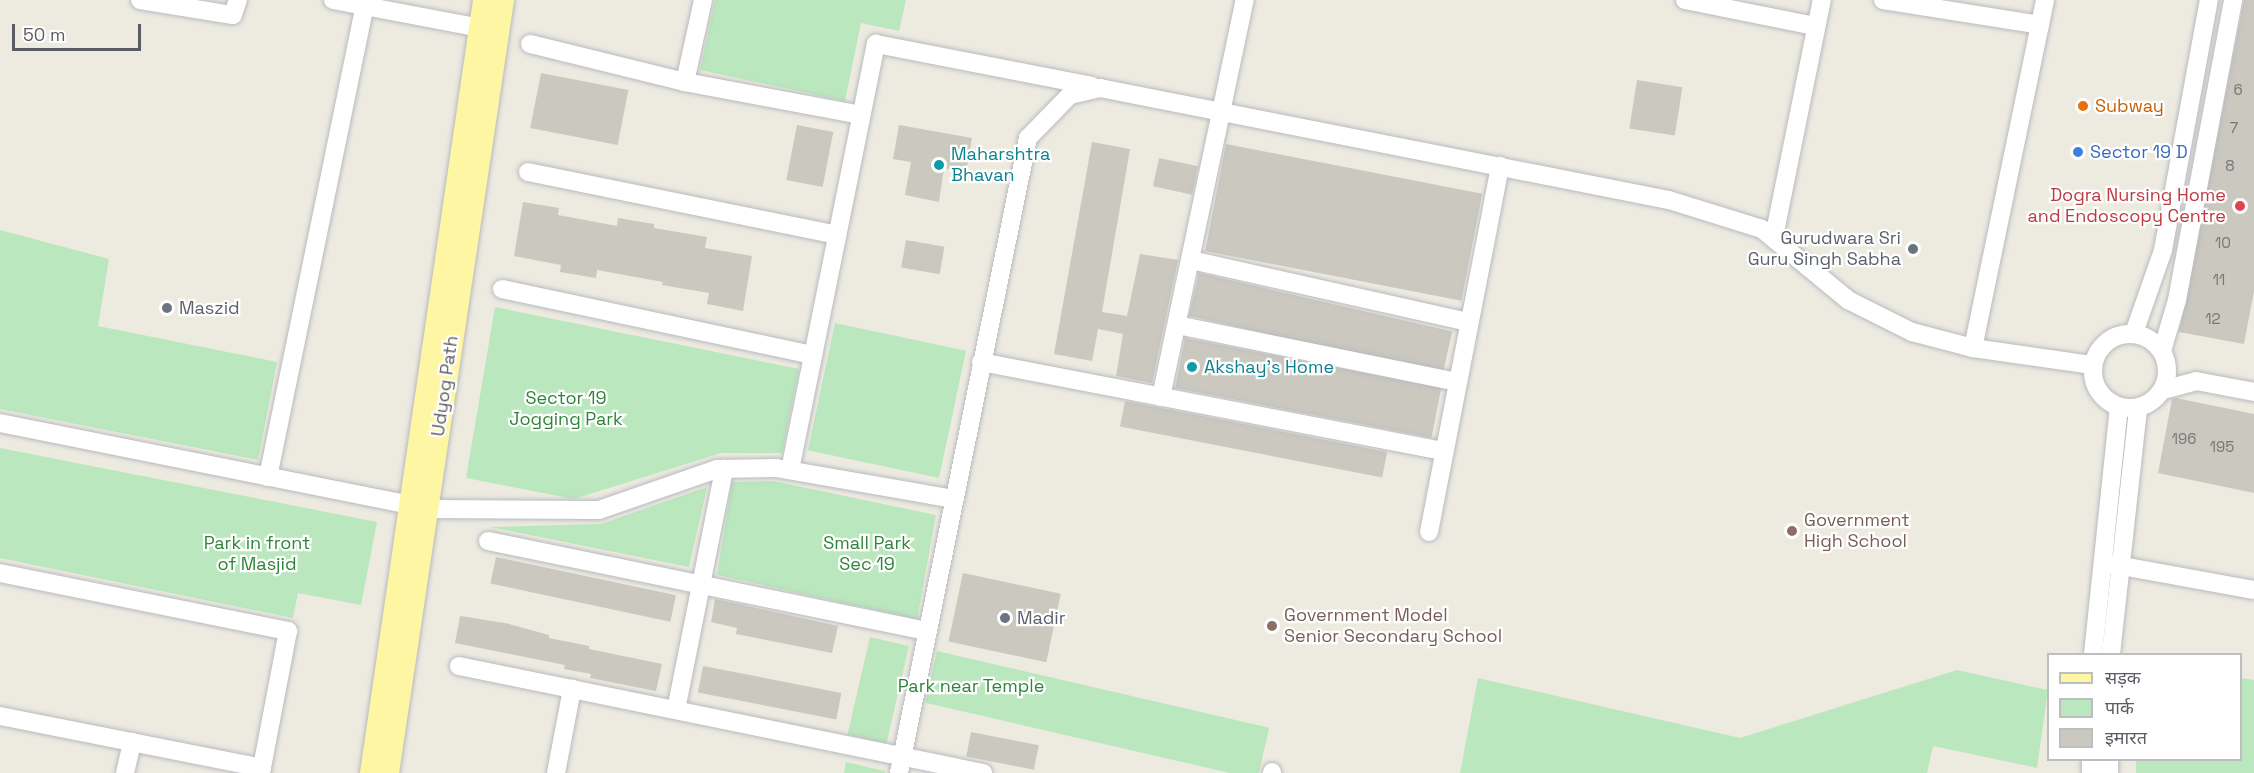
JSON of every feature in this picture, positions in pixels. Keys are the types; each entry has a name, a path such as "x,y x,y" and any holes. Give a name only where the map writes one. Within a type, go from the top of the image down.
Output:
{"main road":[{"name":"Udyog Path","path":"388,773 419,507 484,0"},
{"name":"Udyog Path","path":"371,773 419,507 503,0"}],"street":[{"path":"140,0 233,15 238,0"},
{"path":"333,0 365,3 481,27"},
{"path":"685,82 703,0"},
{"path":"1161,396 1224,113 1245,0"},
{"path":"1685,0 1815,26"},
{"path":"1774,237 1822,0"},
{"path":"1883,0 1973,8 2040,25"},
{"path":"1973,348 2045,0"},
{"path":"2134,333 2163,249 2209,0"},
{"path":"2163,390 2164,357 2177,300 2233,0"},
{"path":"268,477 365,3"},
{"path":"530,44 685,82 861,115"},
{"path":"790,470 876,44 1669,200 1762,229 1848,300 1912,332 1973,348 2093,365"},
{"path":"900,765 1028,138 1070,95 1100,88"},
{"path":"1430,532 1500,166"},
{"path":"528,172 837,235"},
{"path":"2163,249 2184,253"},
{"path":"1191,260 1469,322"},
{"path":"502,289 813,355"},
{"path":"1177,325 1457,382"},
{"path":"2227,386 2164,357 2153,341 2134,333 2109,340 2098,351 2093,365 2098,390 2119,407 2138,408 2152,401 2163,390 2196,381 2254,392"},
{"path":"981,362 1444,451"},
{"path":"2092,653 2119,407"},
{"path":"2111,653 2138,408"},
{"path":"0,423 419,507 599,510 724,469 790,470 953,500"},
{"path":"676,710 724,469"},
{"path":"488,542 927,631"},
{"path":"2102,562 2254,591"},
{"path":"0,573 288,631 262,771 0,716"},
{"path":"459,666 676,710 900,765 983,773"},
{"path":"556,773 572,689"},
{"path":"126,773 132,742"}],"green space":[{"path":"715,0 906,0 899,31 861,23 845,101 700,70"},
{"path":"0,230 109,259 98,326 277,362 258,460 0,409"},
{"name":"Sector 19 Jogging Park","path":"495,307 799,369 782,453 721,453 574,499 466,478"},
{"path":"835,323 966,351 939,478 808,450"},
{"name":"Park in front of Masjid","path":"0,448 377,522 361,605 298,593 293,618 0,558"},
{"name":"Small Park Sec 19","path":"773,481 936,515 917,619 717,575 732,482"},
{"path":"707,487 689,567 490,527 601,524"},
{"path":"870,637 909,646 886,743 848,734"},
{"name":"Park near Temple","path":"937,651 1269,728 1259,773 1230,773 925,703"},
{"path":"1957,670 2047,690 2037,768 1933,746 1927,773 1460,773 1478,678 1740,738"},
{"path":"2242,678 2254,680 2254,773 2136,773 2136,761 2242,761"},
{"path":"846,762 885,771 885,773 844,773"}],"building":[{"path":"2244,0 2254,0 2254,291 2244,344 2179,332"},
{"path":"541,73 628,90 618,145 530,128"},
{"path":"1637,80 1682,87 1675,136 1629,128"},
{"path":"797,125 833,132 823,187 786,180"},
{"name":"Maharshtra Bhavan","path":"899,125 972,138 966,173 944,168 939,202 905,195 911,162 893,159"},
{"path":"1092,142 1130,149 1102,312 1127,316 1140,254 1178,260 1152,383 1116,376 1123,334 1098,329 1092,361 1054,354"},
{"path":"1226,144 1482,194 1461,301 1205,251"},
{"path":"1159,158 1198,166 1192,195 1153,186"},
{"path":"523,202 559,208 558,215 617,226 618,218 654,224 654,228 707,237 705,248 752,256 743,311 707,304 709,293 597,270 596,278 560,272 561,265 514,256"},
{"path":"906,240 944,247 940,274 901,268"},
{"path":"1199,273 1452,331 1442,374 1189,316"},
{"path":"1185,338 1441,388 1431,438 1175,388"},
{"path":"2172,399 2254,414 2254,493 2158,473"},
{"path":"1125,401 1387,452 1382,477 1120,427"},
{"path":"496,557 676,595 670,622 490,583"},
{"name":"Madir","path":"963,573 1061,594 1046,662 948,641"},
{"path":"715,599 838,626 832,653 736,634 737,628 711,622"},
{"path":"460,616 505,623 549,635 549,638 589,646 589,649 662,664 656,691 590,678 591,674 564,669 565,665 455,643"},
{"path":"703,666 841,693 836,719 698,693"},
{"path":"971,732 1039,745 1034,770 966,757"}],"place":[{"name":"Subway","path":"2083,106"},
{"name":"Sector 19 D","path":"2078,152"},
{"name":"Maharshtra Bhavan","path":"939,165"},
{"name":"Dogra Nursing Home and Endoscopy Centre","path":"2240,206"},
{"name":"Gurudwara Sri Guru Singh Sabha","path":"1913,249"},
{"name":"Maszid","path":"167,308"},
{"name":"Akshay's Home","path":"1192,367"},
{"name":"Government High School","path":"1792,531"},
{"name":"Madir","path":"1005,618"},
{"name":"Government Model Senior Secondary School","path":"1272,626"}]}
